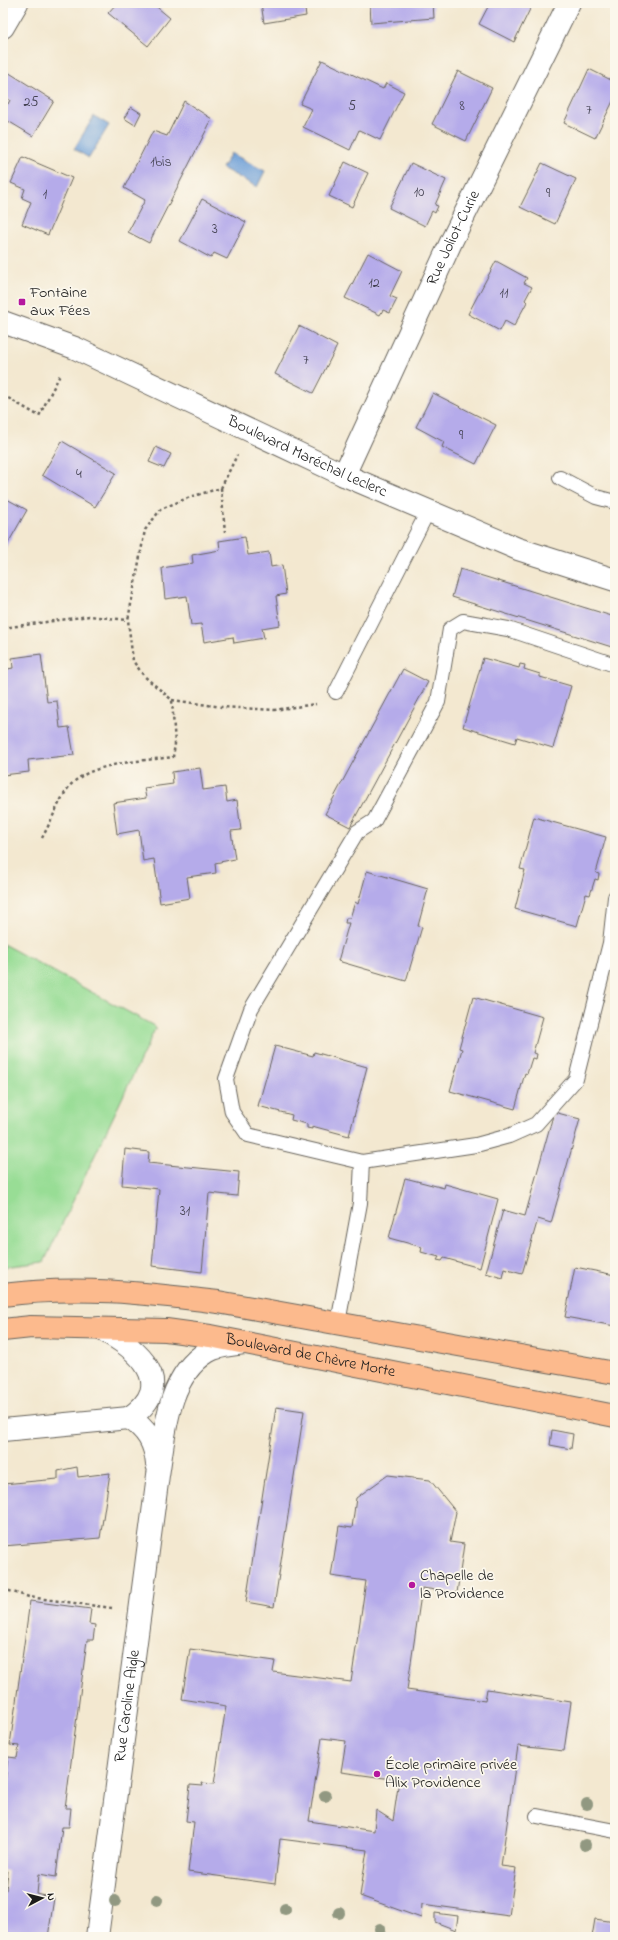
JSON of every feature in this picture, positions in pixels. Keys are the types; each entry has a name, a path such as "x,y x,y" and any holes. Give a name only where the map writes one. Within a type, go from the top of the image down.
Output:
{"main road":[{"path":"3,1295 26,1292 89,1290 168,1296 218,1302 615,1373"},
{"name":"Boulevard de Chèvre Morte","path":"3,1330 31,1327 99,1328 166,1330 210,1336 615,1416"}],"street":[{"path":"3,27 17,3"},
{"name":"Rue Joliot-Curie","path":"344,476 452,240 569,3"},
{"name":"Boulevard Maréchal Leclerc","path":"3,322 75,348 344,476 518,549 615,580"},
{"path":"3,1430 128,1418 140,1409 149,1398 152,1384 150,1373 146,1364 132,1348 99,1328"},
{"name":"Rue Caroline Aigle","path":"97,1937 158,1475 171,1403 181,1381 196,1361 207,1352 227,1345 248,1343"},
{"name":"Rue Caroline Aigle","path":"128,1418 144,1430 154,1445 158,1475"}],"lane":[{"path":"560,478 596,497 615,502"},
{"path":"336,692 428,511"},
{"path":"615,665 508,629 463,621 450,629 438,702 374,821 357,832 251,1009 226,1079 232,1112 248,1135 362,1162 476,1145 508,1136 536,1124 576,1079 610,943 615,897"},
{"path":"338,1324 360,1203 362,1162"},
{"path":"537,1816 615,1831"}],"path":[{"path":"3,395 39,416 75,348"},
{"path":"225,532 221,488 249,432"},
{"path":"221,488 190,496 161,509 145,530 128,620 133,661 144,676 172,700 222,707 274,710 314,706 336,692"},
{"path":"3,628 89,616 128,620"},
{"path":"42,838 69,786 81,775 101,768 173,757 175,744 172,700"},
{"path":"3,1589 29,1597 140,1612"}],"green space":[{"path":"3,944 156,1027 44,1262 3,1267"}],"water":[{"path":"94,116 109,125 89,158 74,149"},
{"path":"231,153 265,171 257,187 222,168"}],"building":[{"path":"117,3 152,3 170,18 148,46 108,13"},
{"path":"261,3 304,3 306,16 264,23"},
{"path":"370,3 433,3 434,18 371,23"},
{"path":"490,3 533,3 514,42 479,24"},
{"path":"322,60 383,89 386,83 404,92 380,140 359,130 350,150 303,127 312,109 300,104"},
{"path":"3,69 54,101 33,136 3,118 3,102 8,104 10,100 3,96"},
{"path":"589,69 615,82 615,97 595,138 564,123"},
{"path":"458,71 492,88 466,141 432,124"},
{"path":"184,101 212,119 149,243 128,232 145,200 124,188 153,131 167,136"},
{"path":"131,107 141,113 135,125 124,118"},
{"path":"23,157 72,178 48,235 22,224 31,202 22,198 25,189 11,183"},
{"path":"345,162 368,173 352,207 329,196"},
{"path":"411,163 446,180 435,205 438,206 435,213 432,211 425,226 389,208"},
{"path":"542,163 576,179 555,224 520,207"},
{"path":"202,199 246,222 227,259 214,253 211,258 180,241"},
{"path":"368,253 402,271 390,296 397,299 390,313 383,310 380,315 345,298"},
{"path":"496,261 527,278 524,283 532,287 525,300 527,302 514,326 505,321 500,331 468,314"},
{"path":"299,326 337,346 313,393 275,374"},
{"path":"433,393 496,425 476,464 442,447 444,442 416,427"},
{"path":"62,441 116,473 95,507 42,475"},
{"path":"156,447 171,454 164,468 149,462"},
{"path":"3,497 27,510 3,552"},
{"path":"245,537 248,555 269,552 271,567 282,565 286,594 276,596 280,625 262,628 264,638 234,643 233,637 204,642 201,624 191,625 187,596 165,599 162,568 193,563 192,555 220,550 219,541"},
{"path":"460,569 615,617 615,648 452,597"},
{"path":"41,654 47,702 57,701 60,728 69,727 74,755 28,760 29,772 3,775 3,670 13,668 12,658"},
{"path":"483,658 519,668 520,664 525,665 524,669 540,674 540,677 571,686 553,748 517,737 515,743 463,727"},
{"path":"403,669 428,682 350,827 325,814"},
{"path":"200,768 203,790 225,787 227,802 237,800 241,830 231,831 235,859 215,863 216,873 187,877 190,898 160,903 154,859 143,861 139,830 117,834 113,803 146,798 144,788 173,784 172,772"},
{"path":"534,817 606,837 596,873 599,874 598,880 595,879 590,895 586,894 577,926 515,909 525,870 520,869"},
{"path":"367,871 428,889 418,926 422,927 406,981 338,961 349,923 345,923 346,918 350,918 355,902 358,904"},
{"path":"473,997 543,1017 533,1053 537,1054 536,1059 532,1058 527,1074 525,1073 515,1109 450,1091 462,1049 459,1048"},
{"path":"275,1046 313,1056 314,1052 367,1067 349,1136 312,1126 312,1129 307,1128 307,1124 291,1120 292,1115 258,1106"},
{"path":"554,1112 580,1119 551,1223 538,1219 522,1274 504,1269 502,1278 486,1273 503,1210 525,1216"},
{"path":"125,1149 149,1152 148,1163 239,1172 237,1196 209,1193 202,1272 152,1266 159,1189 122,1185"},
{"path":"405,1178 444,1188 445,1184 498,1199 480,1268 444,1258 442,1261 437,1260 439,1257 421,1252 422,1247 389,1238"},
{"path":"575,1267 615,1275 615,1326 565,1317"},
{"path":"276,1407 304,1411 274,1607 246,1602"},
{"path":"552,1430 573,1434 571,1449 550,1445"},
{"path":"77,1467 78,1477 110,1473 100,1538 3,1546 3,1484 58,1479 58,1471"},
{"path":"388,1475 430,1480 456,1512 450,1542 464,1544 457,1593 422,1588 407,1690 485,1701 487,1689 571,1702 564,1751 518,1746 501,1866 516,1868 509,1916 422,1904 421,1918 360,1896 367,1850 280,1839 275,1884 188,1872 194,1822 186,1821 190,1785 203,1786 202,1783 214,1784 226,1706 182,1699 190,1649 275,1661 273,1672 351,1682 366,1581 331,1576 339,1526 352,1528 356,1498","holes":["322,1738 346,1741 341,1772 399,1780 393,1821 376,1810 374,1831 309,1821"]},
{"path":"30,1601 91,1609 89,1624 95,1625 93,1640 87,1640 65,1808 71,1808 69,1827 62,1827 56,1877 39,1874 37,1894 54,1898 48,1937 3,1937 3,1890 6,1890 8,1871 3,1870 3,1800 8,1757 17,1758 19,1746 10,1745"},
{"path":"435,1913 458,1916 456,1930 435,1922"},
{"path":"595,1919 615,1922 615,1937 592,1937"}],"place":[{"name":"Fontaine aux Fées","path":"22,302"},
{"name":"Chapelle de la Providence","path":"412,1585"},
{"name":"École primaire privée Alix Providence","path":"377,1774"}]}
